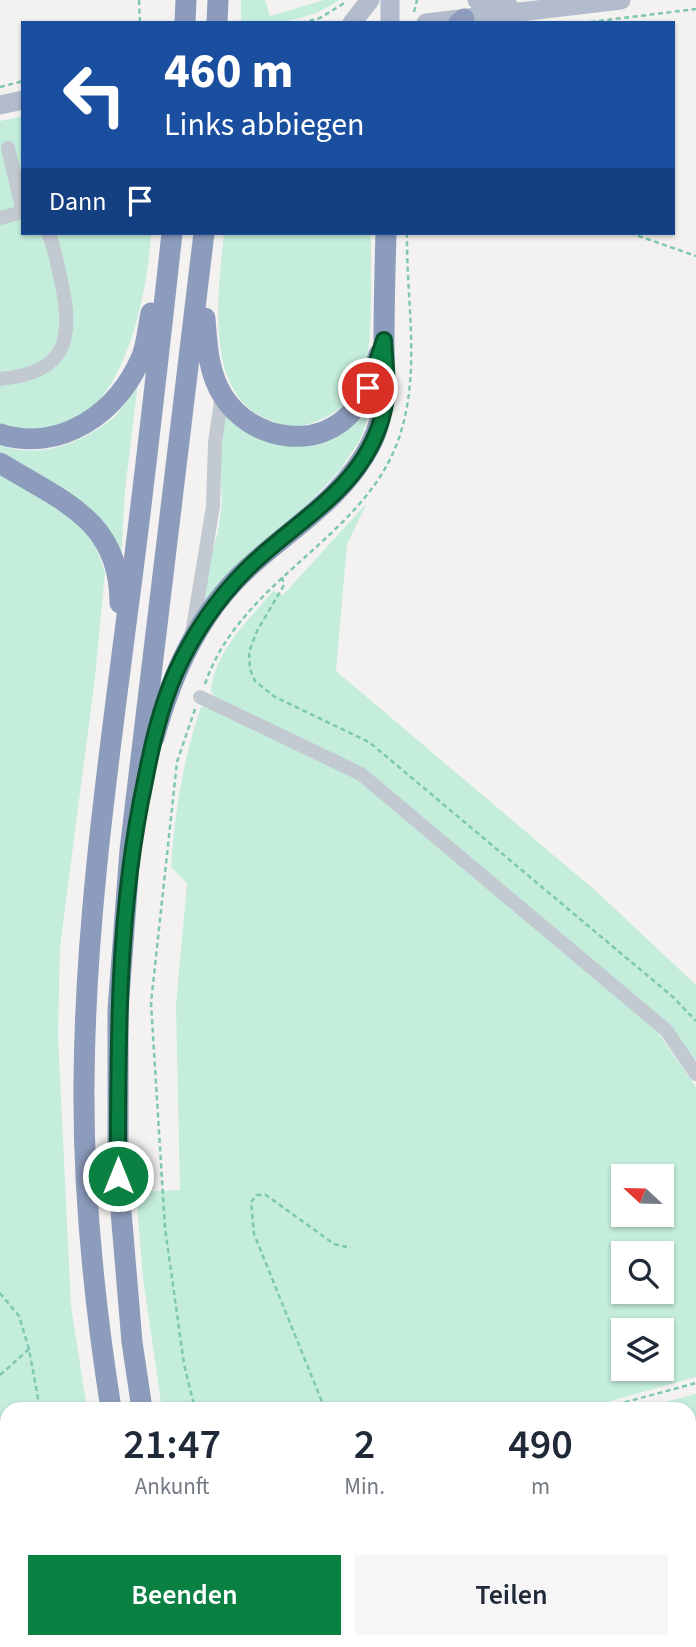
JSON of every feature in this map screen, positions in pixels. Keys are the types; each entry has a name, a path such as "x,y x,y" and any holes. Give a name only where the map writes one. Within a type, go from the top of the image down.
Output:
{"highway":[{"path":"185,21 186,0"},
{"path":"218,0 218,21"},
{"path":"0,434 31,441 69,434 98,416 120,392 142,355 171,235"},
{"path":"110,1402 91,1262 84,1081 95,864 171,235"},
{"path":"141,1402 132,1342 118,1176 118,1010 130,850 204,235"},
{"path":"130,850 163,705 190,642 214,604 248,568 327,503 350,479 372,443 386,398 386,235"},
{"path":"202,264 207,358 222,395 235,412 264,432 311,437 342,422 355,409 368,388 384,340"},
{"path":"0,463 64,498 97,530 113,558 120,583 120,674"}],"main road":[{"path":"354,21 370,0"},
{"path":"390,0 390,21"},
{"path":"477,0 525,12"},
{"path":"461,21 621,0"},
{"path":"0,105 21,100"}],"lane":[{"path":"10,148 21,202"},
{"path":"0,218 21,213"},
{"path":"0,379 26,376 49,365 65,344 68,320 48,235"},
{"path":"190,642 213,506 215,442 222,395"},
{"path":"200,697 361,774 666,1030 696,1074"}],"path":[{"path":"139,0 139,21"},
{"path":"413,6 417,0"},
{"path":"598,21 696,9"},
{"path":"0,87 21,82"},
{"path":"636,235 696,256"},
{"path":"282,577 284,585 257,631 249,652 250,669 255,681 275,697 369,742 673,997 696,1021"},
{"path":"193,1402 184,1364 164,1227 151,1003 177,762 200,697"},
{"path":"322,1402 254,1234 251,1202 257,1195 266,1195 334,1244 351,1248"},
{"path":"0,1293 19,1316 29,1349 39,1402"},
{"path":"0,1375 29,1349"},
{"path":"626,1402 696,1383"}],"green space":[{"path":"241,0 265,0 270,16 324,0 339,0 316,13 292,20 241,21"},
{"path":"21,116 21,235 151,235 140,310 121,364 93,408 74,422 47,430 0,424 0,121"},
{"path":"224,235 371,235 368,351 361,381 345,404 323,419 294,426 265,418 245,404 231,385 223,362 219,335 219,280"},
{"path":"138,383 125,490 121,562 90,509 65,489 0,452 0,445 29,451 45,450 88,435 113,418"},
{"path":"370,401 373,402 361,438 341,469 309,503 241,561 200,607 206,573 218,532 222,501 219,463 225,409 288,443"},
{"path":"0,474 69,516 94,542 105,572 95,677 60,947 58,1036 71,1306 86,1402 0,1402"},
{"path":"367,503 347,544 336,671 597,892 696,985 696,1060 664,1023 363,769 217,698 211,692 218,664 243,626 273,591 283,595"},
{"path":"208,705 346,770 655,1028 696,1087 696,1377 607,1402 161,1402 143,1278 136,1192 180,1190 176,1005 187,883 171,867 181,786 201,707"},
{"path":"696,1394 696,1402 666,1402"}],"route":[{"path":"118,1176 118,1010 130,850 163,705 190,642 214,604 248,568 327,503 350,479 372,443 386,398 384,340 368,388"}]}
